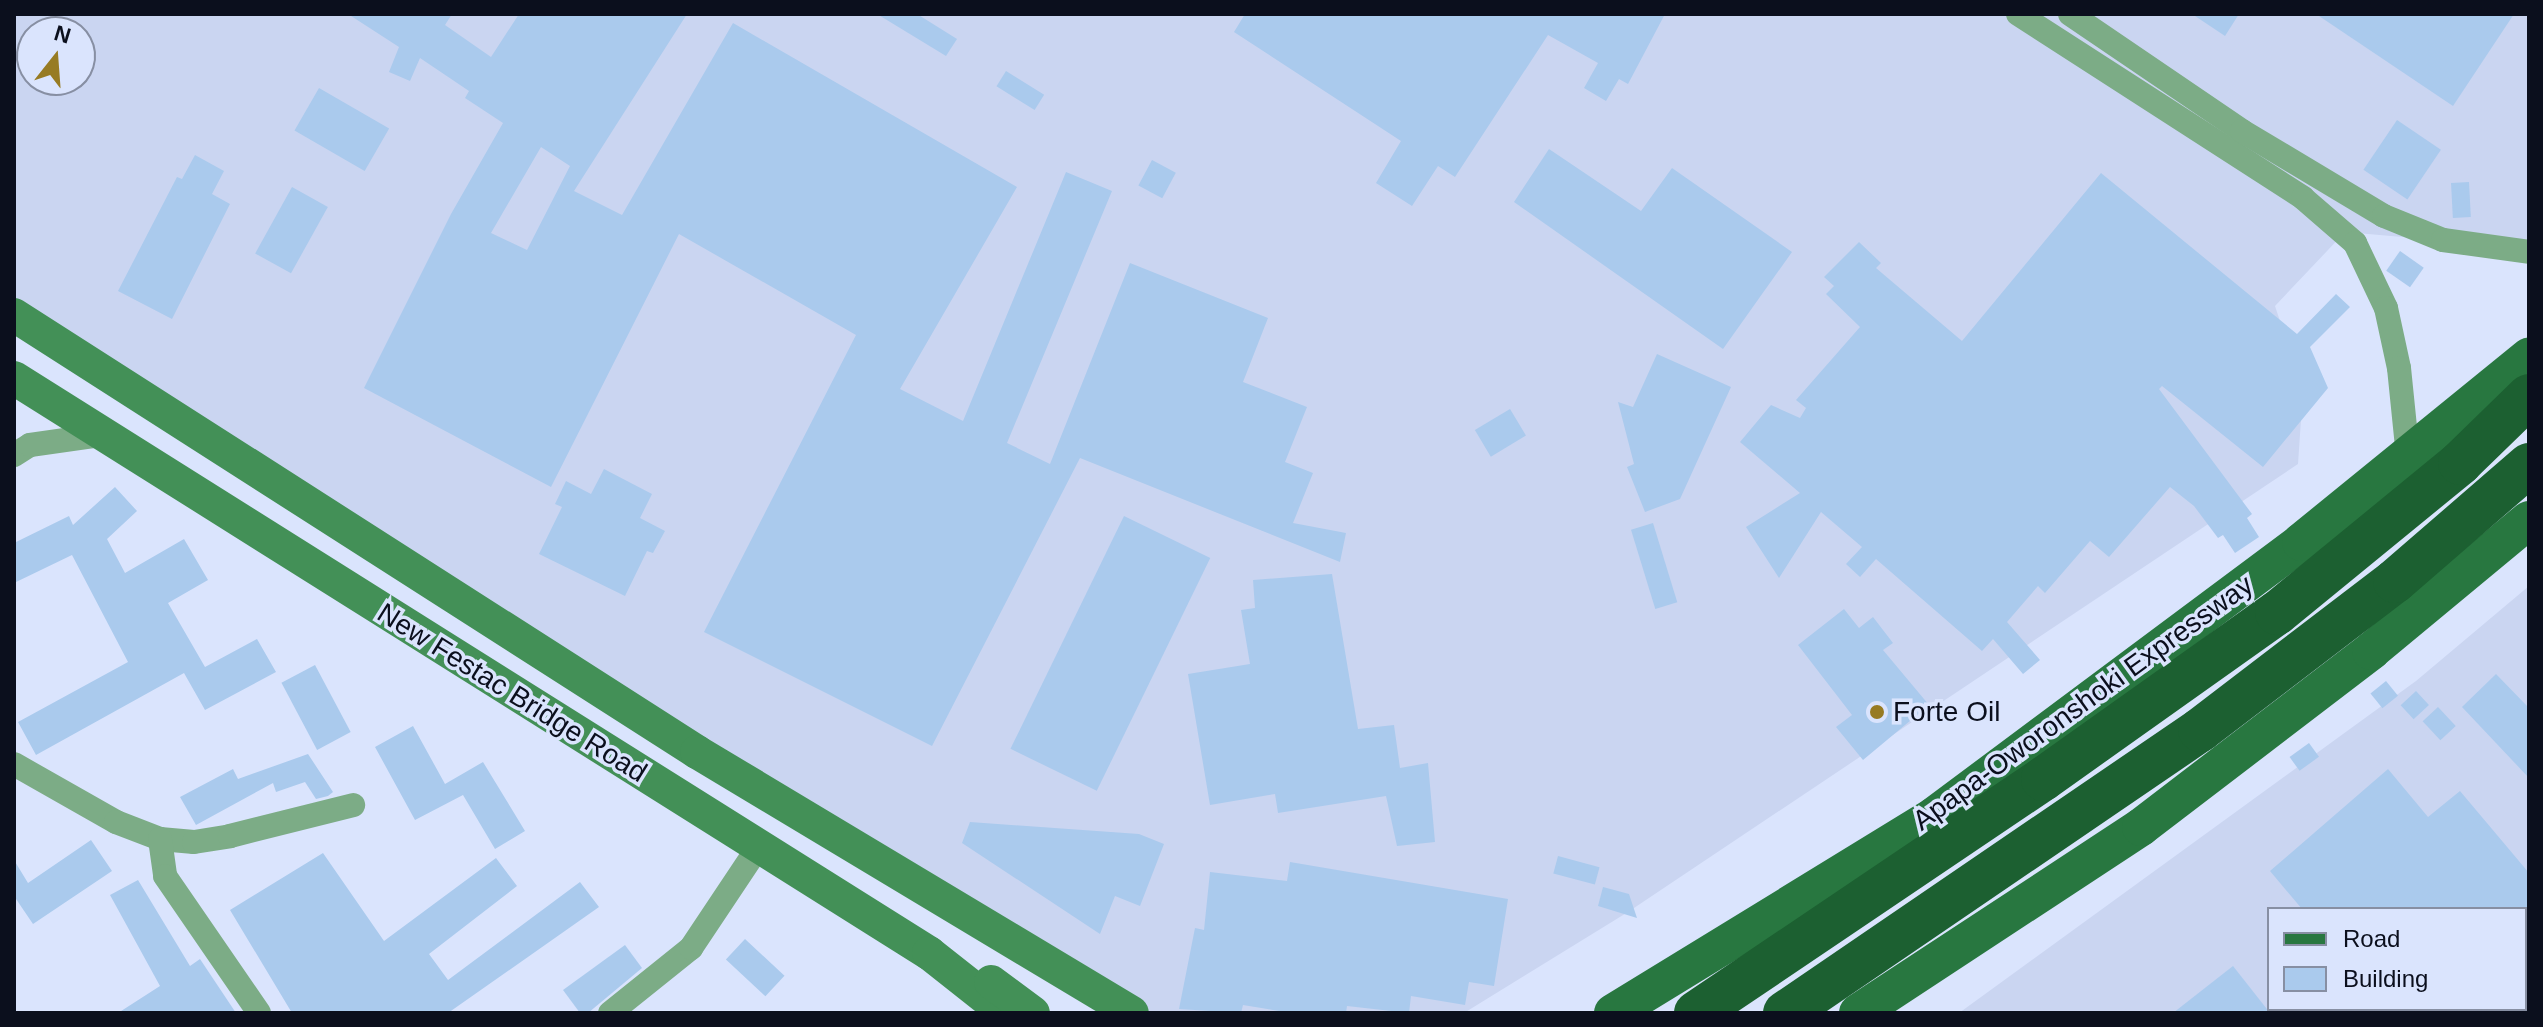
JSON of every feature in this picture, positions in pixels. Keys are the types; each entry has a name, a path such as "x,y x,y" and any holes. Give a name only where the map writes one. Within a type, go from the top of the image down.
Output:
{"highway":[{"name":"Apapa-Oworonshoki Expressway","path":"1696,1013 2043,779 2277,613 2460,463 2529,396"},
{"path":"1785,1013 2200,730 2395,581 2529,465"}],"main road":[{"path":"14,315 877,864 1132,1013"},
{"name":"Apapa-Oworonshoki Expressway","path":"1613,1013 1934,816 2408,456 2529,357"},
{"name":"New Festac Bridge Road","path":"14,378 757,849 929,953 1005,1013"},
{"path":"1858,1013 2141,827 2371,651 2529,520"},
{"path":"606,694 631,729 1084,1008"},
{"path":"578,734 620,743 947,949 1033,1013"},
{"path":"1875,1013 1900,985"}],"street":[{"path":"2018,14 2303,198 2355,243 2386,308 2399,368 2408,456"},
{"path":"2070,14 2242,131 2384,216 2443,240 2529,252"},
{"path":"14,455 55,440 100,435"},
{"path":"14,764 116,822 160,839 218,838 353,805"},
{"path":"160,839 165,876 259,1013"},
{"path":"610,1013 691,948 757,849"}],"shaded area":[{"path":"14,14 2529,14 2529,248 2345,232 2275,306 2303,390 2298,464 1628,912 1464,1013 1114,1013 14,301"},
{"path":"2529,586 2529,1013 1959,1013 2416,681"}],"building":[{"path":"348,14 452,14 445,25 491,57 519,14 687,14 574,191 622,215 733,23 1017,187 900,389 963,421 1066,172 1112,191 1007,443 1050,464 1130,263 1268,318 1243,382 1307,407 1285,462 1313,473 1293,523 1346,533 1340,562 1080,458 932,746 704,632 856,335 679,234 551,487 364,388 451,214 503,123 465,98 469,91 420,58 410,81 389,72 399,47","holes":["541,147 570,166 527,250 491,233"]},
{"path":"877,14 917,14 957,39 946,56"},
{"path":"1245,14 1665,14 1628,84 1619,79 1606,101 1584,88 1598,63 1548,35 1455,177 1438,166 1412,206 1376,183 1401,141 1234,32"},
{"path":"2192,14 2239,14 2225,36"},
{"path":"2316,14 2514,14 2453,106"},
{"path":"1006,71 1044,95 1035,110 996,86"},
{"path":"319,88 389,128 365,171 294,130"},
{"path":"2397,120 2441,150 2407,199 2363,170"},
{"path":"1549,149 1641,211 1672,168 1792,252 1723,349 1514,202"},
{"path":"195,155 224,171 212,194 230,204 172,319 118,291 177,177 182,179"},
{"path":"1152,160 1176,173 1162,198 1138,186"},
{"path":"2101,173 2297,334 2336,294 2350,307 2310,347 2328,388 2263,467 2162,386 2159,389 2252,514 2247,518 2259,537 2235,553 2223,535 2218,538 2194,506 2170,487 2109,557 2090,541 2045,593 2038,586 2007,622 2040,660 2023,674 1993,639 1982,651 1876,559 1860,577 1846,564 1862,547 1821,512 1779,578 1746,527 1800,493 1740,442 1771,405 1800,418 1806,408 1796,400 1860,327 1826,294 1834,286 1824,277 1859,242 1881,263 1876,268 1962,341"},
{"path":"2469,182 2471,217 2453,218 2451,183"},
{"path":"292,187 328,207 291,273 255,253"},
{"path":"2400,251 2424,268 2410,287 2386,271"},
{"path":"1657,354 1731,387 1680,499 1645,512 1627,467 1634,464 1618,402 1633,407"},
{"path":"1510,409 1526,436 1491,457 1475,430"},
{"path":"604,469 652,494 640,518 665,531 653,553 647,551 625,596 539,554 562,507 555,504 566,481 591,494"},
{"path":"115,487 137,511 107,539 125,573 184,539 208,580 168,603 205,667 257,639 276,672 205,710 184,673 36,755 18,722 128,662 72,555 14,583 14,543 69,516 73,525"},
{"path":"1124,516 1210,558 1097,791 1010,749"},
{"path":"1653,523 1677,602 1655,609 1631,530"},
{"path":"1332,574 1358,729 1394,725 1400,768 1428,763 1435,842 1397,846 1386,796 1278,813 1275,794 1210,805 1188,674 1250,664 1241,610 1255,608 1253,580"},
{"path":"1844,609 1859,628 1873,617 1893,643 1883,650 1929,705 1863,760 1836,727 1852,715 1798,645"},
{"path":"315,665 351,732 317,750 281,683"},
{"path":"2496,674 2529,708 2529,778 2462,707"},
{"path":"2386,681 2398,696 2382,708 2370,694"},
{"path":"2416,691 2429,705 2414,719 2401,705"},
{"path":"2438,707 2456,726 2440,740 2423,721"},
{"path":"413,726 445,784 483,762 525,831 495,849 463,795 415,820 375,747"},
{"path":"2309,743 2319,757 2300,771 2290,757"},
{"path":"308,754 333,792 328,796 316,799 305,782 276,792 273,783 196,825 180,797 233,769 238,779"},
{"path":"2388,769 2428,817 2460,791 2529,873 2529,909 2300,907 2270,871"},
{"path":"970,822 1139,834 1164,844 1140,906 1115,896 1100,934 962,843"},
{"path":"91,840 112,871 33,924 14,896 14,860 28,883"},
{"path":"323,853 384,941 496,858 517,886 429,954 448,980 580,882 599,907 448,1013 292,1013 230,910"},
{"path":"1558,856 1600,867 1595,885 1553,873"},
{"path":"1290,862 1508,899 1494,986 1469,982 1465,1005 1411,996 1409,1013 1347,1006 1346,1013 1291,1013 1243,1005 1241,1013 1179,1009 1195,928 1204,930 1210,872 1287,881"},
{"path":"138,880 190,966 200,959 236,1013 118,1013 160,986 110,895"},
{"path":"1603,887 1629,894 1637,918 1598,906"},
{"path":"745,939 784,976 765,996 726,959"},
{"path":"625,945 642,968 588,1013 580,1013 563,990"},
{"path":"2233,966 2270,1013 2173,1013"}],"place":[{"name":"Forte Oil","path":"1877,712"}]}
